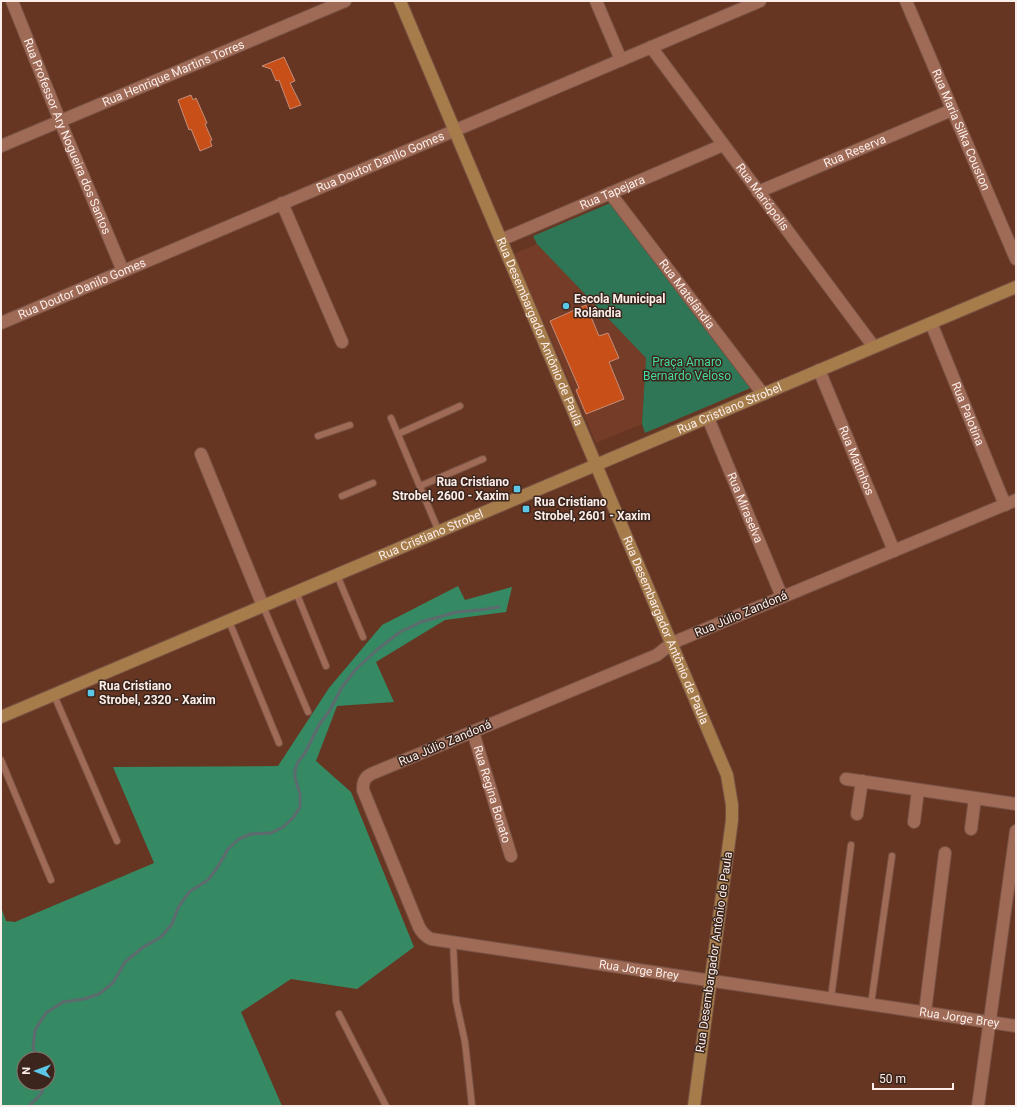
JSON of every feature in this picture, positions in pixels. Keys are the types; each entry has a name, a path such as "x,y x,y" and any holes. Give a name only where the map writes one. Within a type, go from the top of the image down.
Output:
{"main road":[{"name":"Rua Desembargador Antônio de Paula","path":"400,1 727,775 732,805 732,820 694,1106"},
{"name":"Rua Cristiano Strobel","path":"1,717 1016,287"}],"street":[{"name":"Rua Professor Ary Nogueira dos Santos","path":"12,1 60,121 123,271"},
{"name":"Rua Henrique Martins Torres","path":"1,146 345,1"},
{"path":"596,1 621,60"},
{"name":"Rua Doutor Danilo Gomes","path":"1,323 760,1"},
{"name":"Rua Maria Silka Couston","path":"906,1 1016,259"},
{"name":"Rua Mariópolis","path":"651,47 874,348"},
{"name":"Rua Reserva","path":"758,192 952,110"},
{"name":"Rua Tapejara","path":"500,240 723,145"},
{"name":"Rua Matelândia","path":"610,193 763,394"},
{"path":"282,203 342,342"},
{"name":"Rua Palotina","path":"931,323 1011,502"},
{"name":"Rua Matinhos","path":"820,370 894,551"},
{"name":"Rua Miraselva","path":"708,418 782,597"},
{"path":"202,454 263,606"},
{"name":"Rua Júlio Zandoná","path":"363,784 364,780 371,774 657,655 672,643 1011,502"},
{"name":"Rua Regina Bonato","path":"473,732 511,856"},
{"path":"846,779 1016,804"},
{"path":"857,814 862,781"},
{"name":"Rua Jorge Brey","path":"363,784 364,794 422,932 431,938 1016,1026"},
{"path":"914,822 918,790"},
{"path":"971,829 975,798"},
{"path":"978,1106 1016,831"},
{"path":"925,1012 946,853"}],"lane":[{"path":"398,434 460,406"},
{"path":"390,418 439,532"},
{"path":"318,436 350,425"},
{"path":"420,486 483,459"},
{"path":"342,496 373,483"},
{"path":"337,575 363,637"},
{"path":"296,592 326,666"},
{"path":"263,606 308,712"},
{"path":"229,621 279,743"},
{"path":"54,695 117,841"},
{"path":"1,760 52,880"},
{"path":"831,998 851,845"},
{"path":"871,1004 892,856"},
{"path":"454,942 456,1001 465,1042 472,1106"},
{"path":"339,1014 386,1106"}],"shaded area":[{"name":"Escola Municipal Rolândia","path":"537,244 646,358 642,424 596,443 514,254"}],"green space":[{"name":"Praça Amaro Bernardo Veloso","path":"610,203 753,387 645,433 642,424 646,358 537,244 533,236"},
{"path":"458,586 465,600 512,587 506,612 445,620 376,662 394,702 337,706 316,761 351,792 414,947 357,989 291,979 241,1012 282,1106 1,1106 1,907 6,921 15,922 154,863 113,767 278,766 329,688 382,625"}],"building":[{"path":"284,57 295,81 290,83 301,105 290,109 279,80 276,81 271,69 262,66"},
{"path":"191,95 193,100 196,98 207,123 205,124 212,140 210,141 212,146 200,151 191,129 189,130 178,100"},
{"path":"586,305 599,336 608,333 619,358 609,362 624,399 586,414 576,390 579,388 550,321"}],"waterway":[{"path":"34,1051 33,1047 35,1030 46,1013 63,1002 84,999 99,994 113,983 125,962 142,948 161,937 172,924 178,908 189,892 208,880 228,849 239,839 251,834 271,833 283,827 293,818 300,807 300,794 295,778 295,770 298,762 305,753 319,725 330,710 342,687 356,669 400,632 421,622 457,612 499,607"},
{"path":"29,1106 37,1099 42,1091"}],"place":[{"name":"Escola Municipal Rolândia","path":"566,306"},
{"name":"Rua Cristiano Strobel, 2600 - Xaxim","path":"517,489"},
{"name":"Rua Cristiano Strobel, 2601 - Xaxim","path":"526,509"},
{"name":"Rua Cristiano Strobel, 2320 - Xaxim","path":"91,693"}]}
